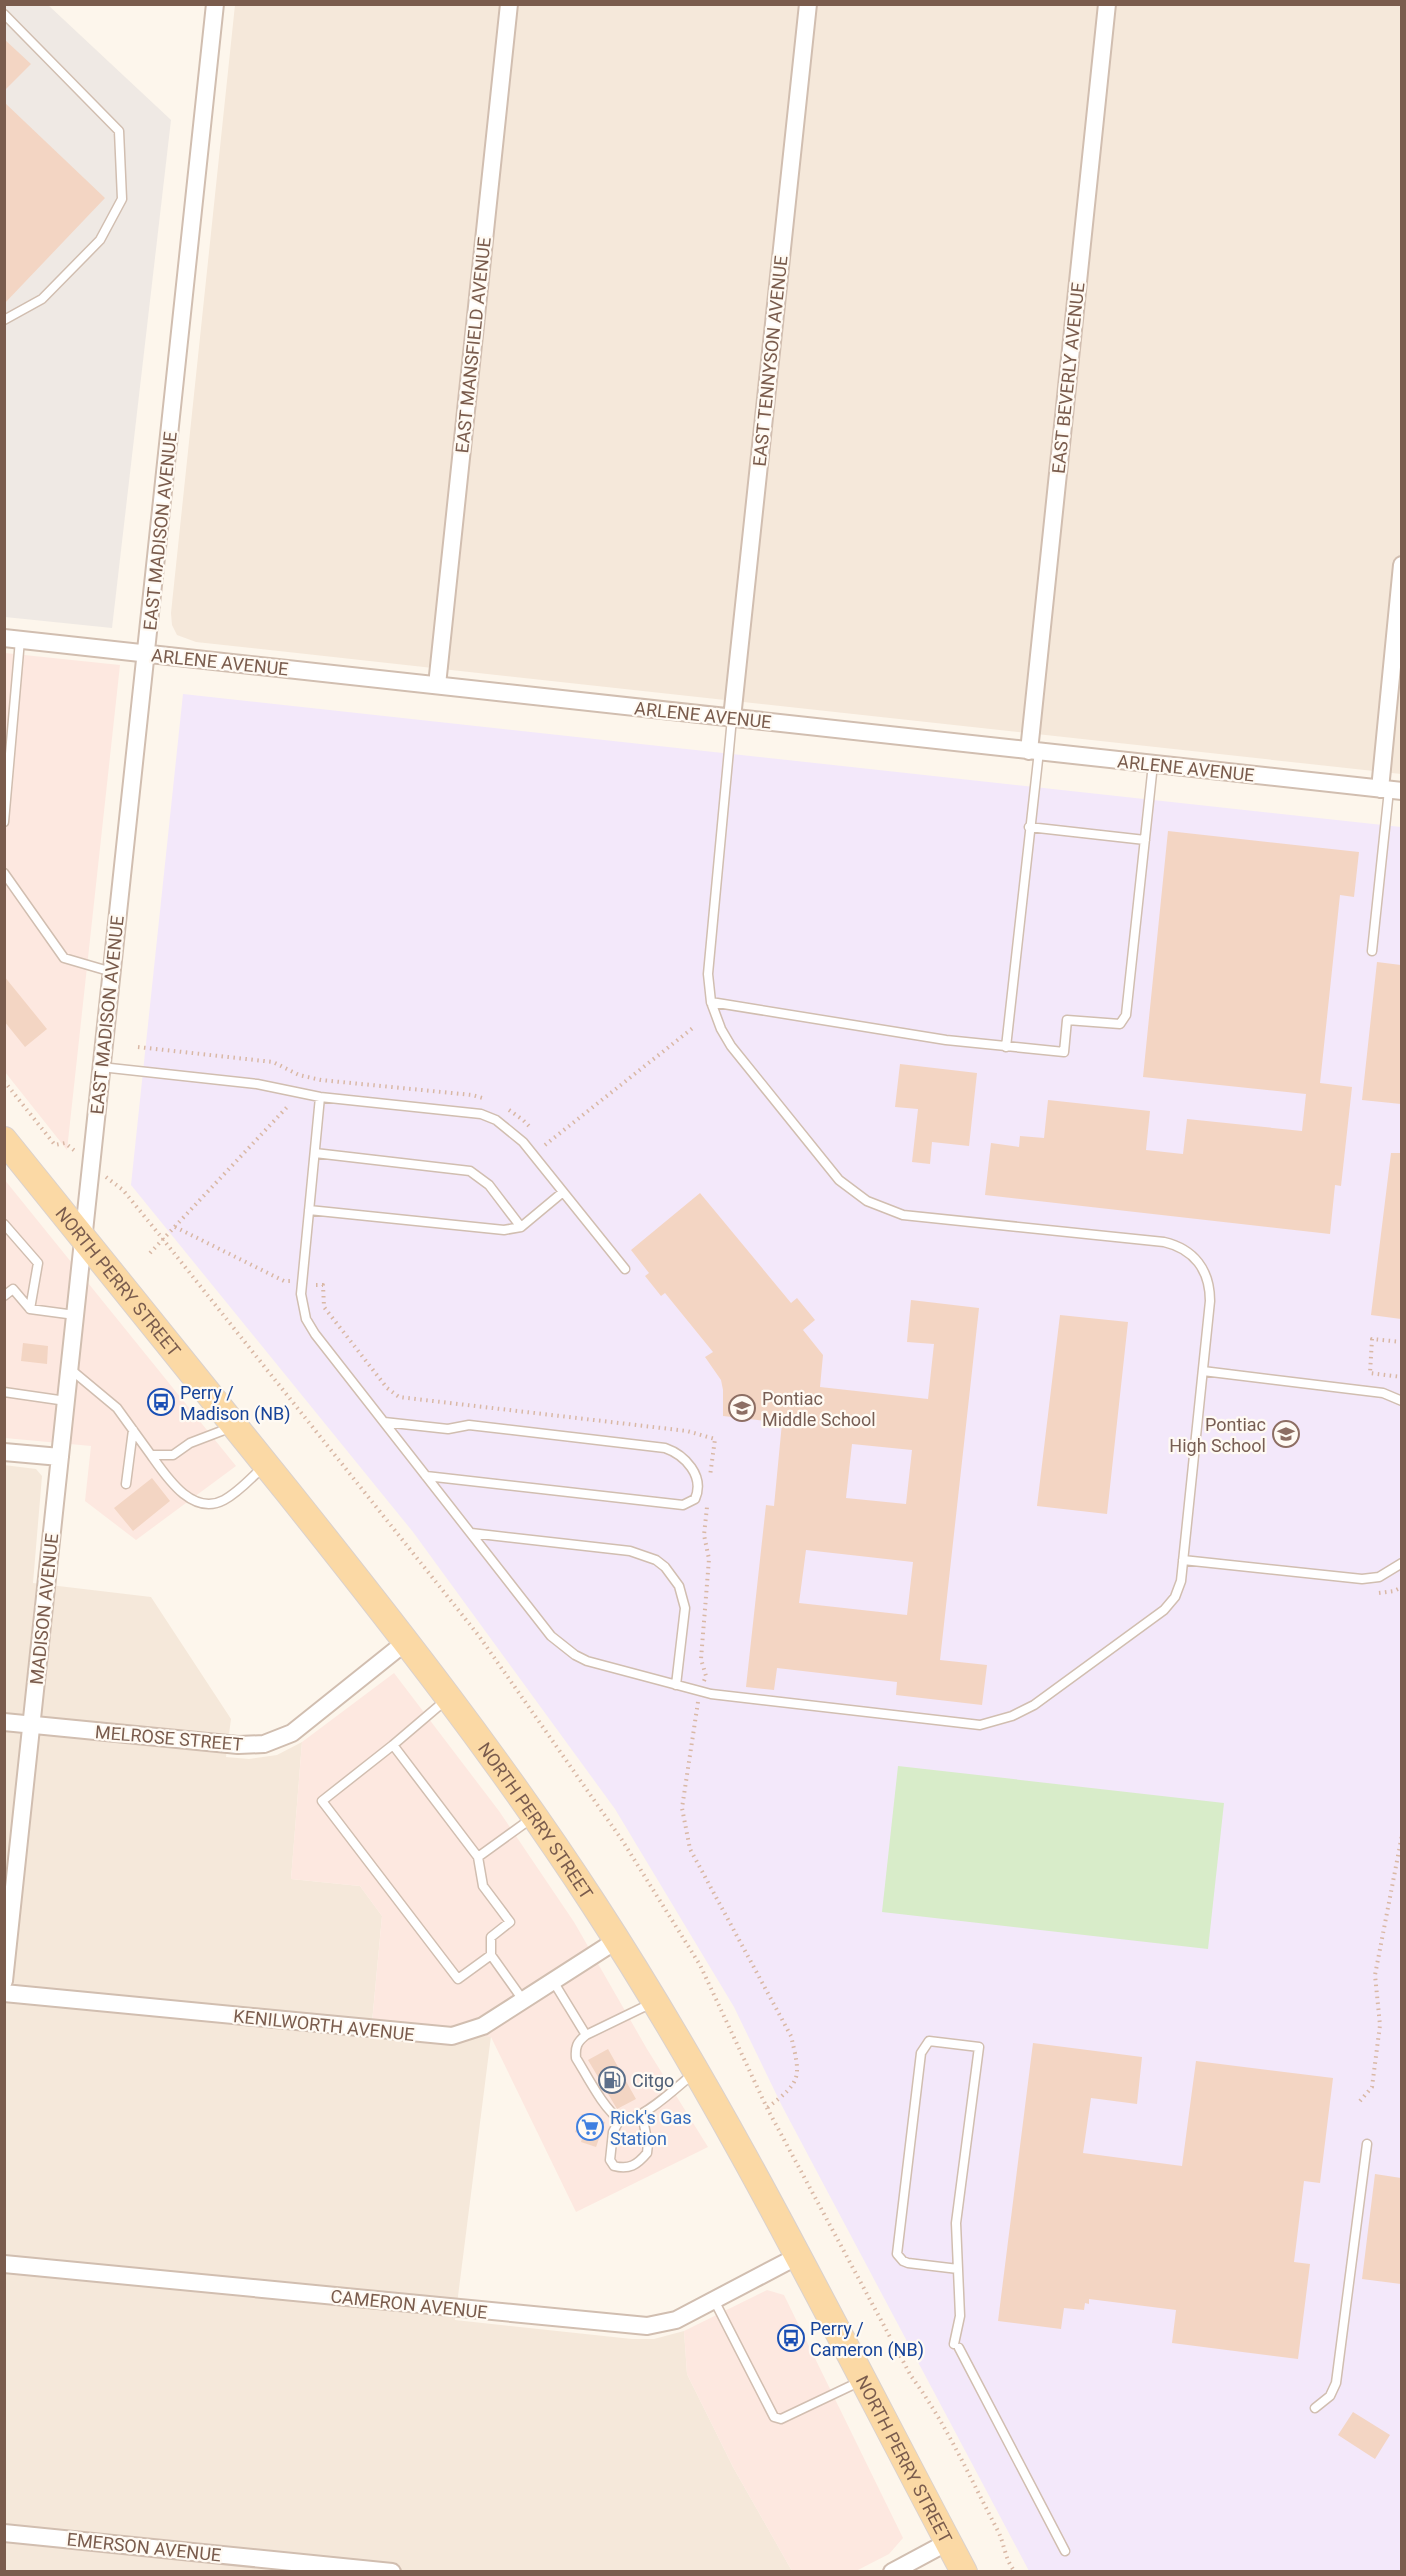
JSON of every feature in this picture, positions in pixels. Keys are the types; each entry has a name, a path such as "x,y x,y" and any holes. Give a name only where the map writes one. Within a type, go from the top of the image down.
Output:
{"main road":[{"name":"NORTH PERRY STREET","path":"8,1151 83,1237 407,1641 450,1697 617,1940 697,2071 798,2256 964,2571"}],"street":[{"name":"EAST MADISON AVENUE","path":"83,1237 215,4"},
{"name":"EAST MANSFIELD AVENUE","path":"437,686 509,4"},
{"name":"EAST TENNYSON AVENUE","path":"732,718 808,4"},
{"name":"EAST BEVERLY AVENUE","path":"1034,751 1107,4"},
{"path":"1390,790 1401,565"},
{"name":"ARLENE AVENUE","path":"12,639 1390,790"},
{"name":"MADISON AVENUE","path":"4,1981 83,1237"},
{"path":"4,1452 60,1457"},
{"name":"MELROSE STREET","path":"4,1722 238,1745 264,1744 292,1733 407,1641"},
{"name":"KENILWORTH AVENUE","path":"4,1993 445,2036 478,2028 617,1940"},
{"name":"CAMERON AVENUE","path":"4,2264 640,2326 667,2324 798,2256"},
{"name":"EMERSON AVENUE","path":"4,2533 392,2571"},
{"path":"891,2571 948,2542"}],"lane":[{"path":"4,14 119,131 122,199 100,240 42,299 4,320"},
{"path":"4,822 16,693 12,639"},
{"path":"4,692 16,693"},
{"path":"320,1097 301,1294 306,1319 426,1476 562,1646 587,1661 701,1692 968,1725 997,1722 1034,1706 1164,1610 1179,1590 1183,1560 1210,1289 1203,1268 1190,1253 1164,1242 903,1215 867,1201 848,1188 831,1171 738,1054 721,1029 711,1002 708,960 732,718"},
{"path":"1006,1047 1029,827 1034,751"},
{"path":"711,1002 946,1040 1064,1052 1067,1020 1114,1025 1124,1021 1154,764"},
{"path":"1372,951 1390,790"},
{"path":"1029,827 1145,840"},
{"path":"5,873 64,958 112,972"},
{"path":"101,1067 257,1084 320,1097 481,1114 496,1120 523,1142 625,1269"},
{"path":"315,1153 470,1171 489,1185 521,1227"},
{"path":"309,1210 504,1230 521,1227 563,1192"},
{"path":"4,1224 38,1263 30,1309"},
{"path":"4,1296 14,1289 30,1309 75,1315"},
{"path":"69,1368 117,1407 173,1485 190,1498 213,1504 225,1500 266,1464"},
{"path":"1203,1371 1383,1393 1401,1401"},
{"path":"4,1392 66,1401"},
{"path":"384,1422 448,1429 469,1425 665,1448 680,1454 687,1461 693,1470 698,1488 695,1499 683,1505 426,1476"},
{"path":"151,1455 172,1455 190,1443 235,1426"},
{"path":"126,1484 133,1430"},
{"path":"471,1533 630,1551 656,1560 665,1567 679,1586 685,1608 676,1685"},
{"path":"1183,1560 1362,1579 1379,1577 1401,1563"},
{"path":"450,1697 322,1801 458,1979 491,1955"},
{"path":"393,1745 478,1857 483,1886 510,1922 491,1937 491,1955 523,2000"},
{"path":"478,1857 534,1817"},
{"path":"553,1981 586,2036"},
{"path":"655,2001 578,2041 575,2049 576,2058 609,2109 620,2119 629,2120 642,2115 697,2071"},
{"path":"958,2269 903,2262 897,2254 921,2053 929,2041 979,2047 956,2223 958,2269 960,2316 956,2346 1065,2551"},
{"path":"620,2119 614,2132 610,2160 614,2166 633,2167 647,2153 648,2144 642,2115"},
{"path":"1315,2408 1330,2396 1336,2383 1367,2144"},
{"path":"714,2300 774,2417 781,2419 863,2380"}],"path":[{"path":"508,1109 523,1119 546,1146 694,1027"},
{"path":"138,1047 273,1062 300,1075 321,1080 472,1095 491,1101"},
{"path":"4,1082 55,1145 65,1143"},
{"path":"150,1253 299,1093"},
{"path":"123,1190 479,1636 622,1839 700,1965 767,2108 911,2376 928,2398 1000,2533 1007,2562 1015,2571"},
{"path":"1401,1342 1372,1339 1370,1373 1401,1377"},
{"path":"701,1692 697,1704 682,1808 690,1849 791,2036 799,2070 791,2090 767,2108"},
{"path":"1360,2101 1372,2087 1380,2025 1375,1975 1401,1835"}],"shaded area":[{"path":"5,5 48,5 171,120 112,628 5,617"},
{"path":"235,5 1401,5 1401,774 196,642 177,635 172,625 171,613"},
{"path":"5,653 120,665 67,1150 5,1072"},
{"path":"183,694 1401,827 1401,2571 1029,2571 782,2106 734,2007 615,1809 413,1532 131,1185"},
{"path":"4,1179 236,1466 136,1540 85,1501 91,1446 5,1438"},
{"path":"4,1465 36,1469 42,1476 33,1583 151,1597 231,1719 226,1757 249,1759 277,1755 302,1742 291,1879 360,1886 382,1916 372,2022 491,2036 455,2320 632,2339 654,2339 684,2331 687,2374 733,2467 792,2571 5,2571"},
{"path":"394,1673 499,1811 574,1922 647,2049 708,2147 576,2212 491,2037 372,2023 382,1916 360,1886 291,1879 302,1742"},
{"path":"767,2290 784,2295 903,2538 889,2554 856,2571 792,2571 733,2467 687,2374 684,2331"}],"green space":[{"path":"898,1766 1224,1803 1208,1949 882,1912"}],"building":[{"path":"4,39 31,64 4,91"},
{"path":"4,102 105,198 4,304"},
{"path":"1168,831 1359,852 1354,897 1340,895 1320,1083 1352,1087 1341,1186 1335,1185 1330,1234 985,1195 991,1143 1019,1147 1020,1136 1044,1138 1048,1100 1150,1111 1146,1150 1183,1154 1187,1119 1302,1131 1306,1094 1143,1077"},
{"path":"1377,962 1401,965 1401,1104 1362,1100"},
{"path":"4,976 47,1029 25,1047 4,1021"},
{"path":"900,1064 977,1073 969,1146 932,1142 930,1164 912,1162 918,1109 895,1107"},
{"path":"1391,1153 1401,1153 1401,1319 1371,1315"},
{"path":"700,1193 791,1303 797,1298 815,1320 803,1330 823,1355 820,1387 928,1399 934,1344 907,1342 911,1300 979,1308 940,1660 987,1665 982,1705 896,1695 897,1682 777,1668 774,1690 746,1687 766,1505 774,1506 782,1423 723,1416 721,1380 705,1357 713,1352 665,1293 661,1296 645,1276 649,1273 631,1250","holes":["852,1444 912,1450 906,1504 846,1498","806,1550 913,1562 907,1615 799,1603"]},
{"path":"1060,1315 1128,1322 1107,1514 1037,1506"},
{"path":"23,1343 48,1346 47,1364 21,1361"},
{"path":"152,1478 170,1501 133,1531 114,1508"},
{"path":"1033,2043 1142,2057 1137,2104 1091,2098 1083,2153 1182,2166 1196,2061 1333,2078 1320,2183 1304,2181 1294,2262 1310,2264 1298,2359 1172,2343 1176,2310 1089,2299 1089,2304 1085,2303 1084,2310 1064,2308 1061,2329 998,2321"},
{"name":"Citgo","path":"608,2049 636,2099 617,2109 588,2060"},
{"name":"Rick's Gas Station","path":"582,2114 605,2122 596,2147 581,2142 583,2135 575,2132"},
{"path":"1375,2174 1401,2178 1401,2284 1362,2279"},
{"path":"1353,2412 1390,2435 1375,2459 1338,2435"}],"place":[{"name":"Perry / Madison (NB)","path":"161,1402"},
{"name":"Pontiac Middle School","path":"742,1408"},
{"name":"Pontiac High School","path":"1286,1434"},
{"name":"Citgo","path":"612,2080"},
{"name":"Rick's Gas Station","path":"590,2127"},
{"name":"Perry / Cameron (NB)","path":"791,2338"}]}
